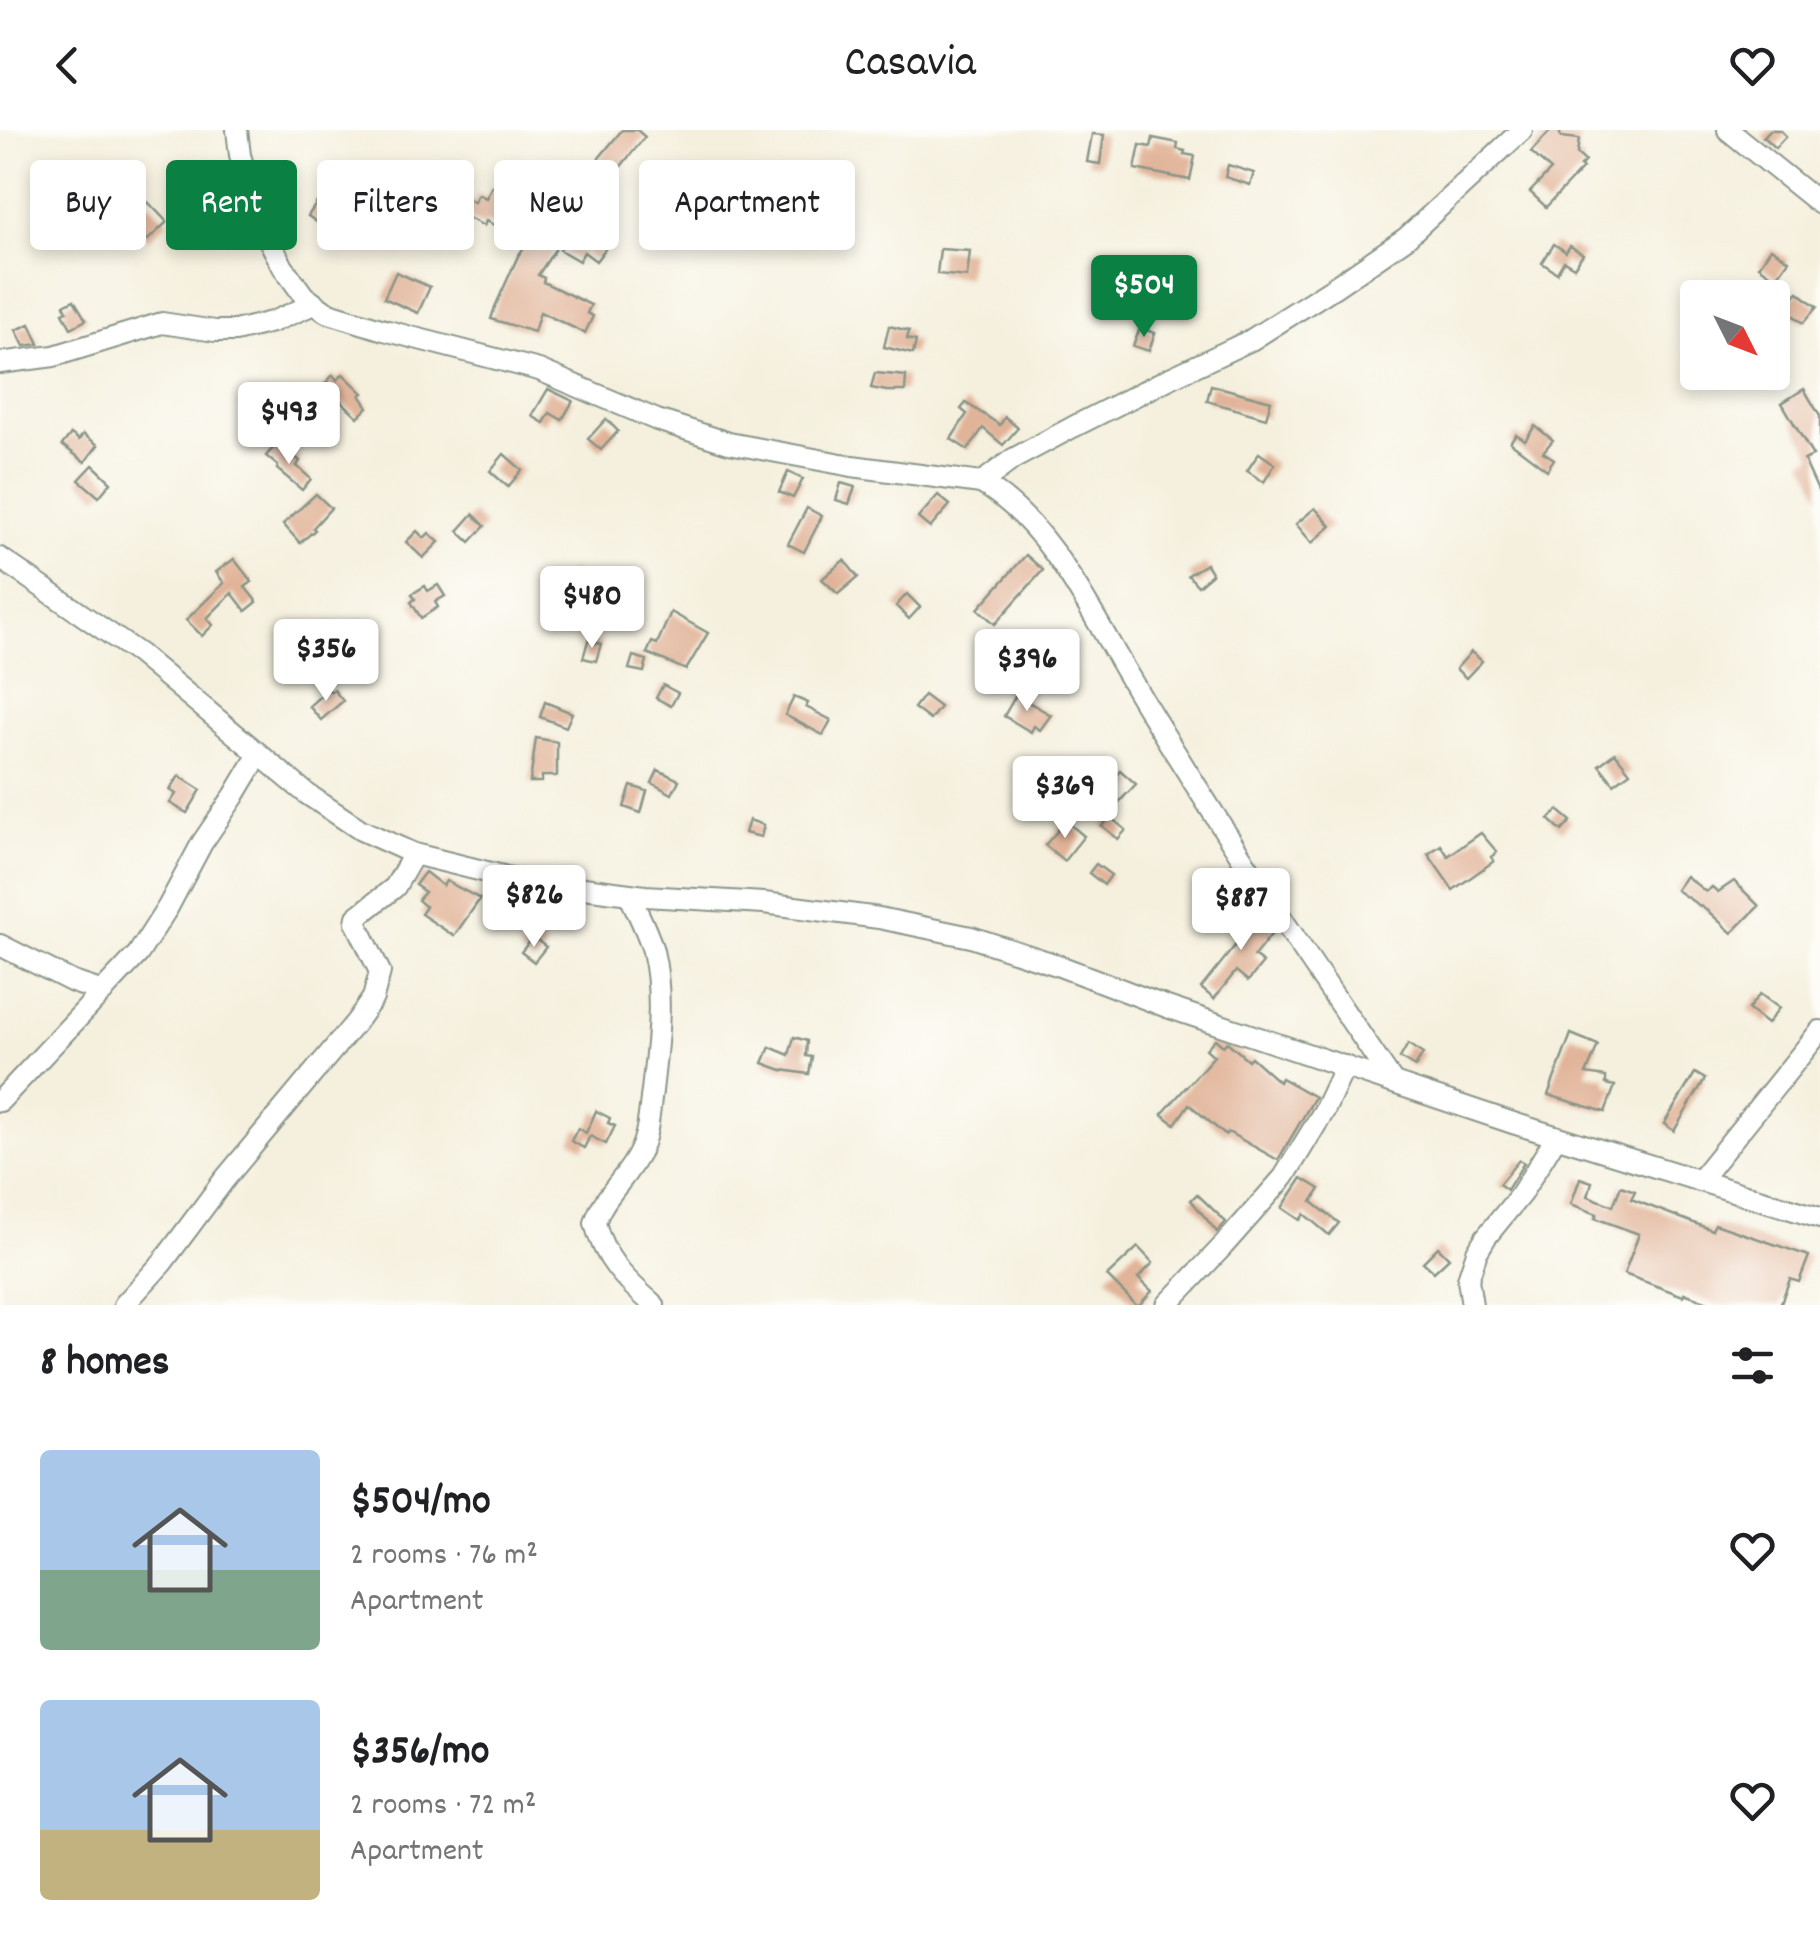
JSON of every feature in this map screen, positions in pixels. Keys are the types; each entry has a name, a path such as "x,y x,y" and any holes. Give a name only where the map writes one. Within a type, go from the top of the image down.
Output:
{"street":[{"path":"237,130 261,225 304,296 326,312 538,370 657,420 729,444 980,483 999,494 1036,531 1065,570 1257,884 1392,1081"},
{"path":"980,483 1043,443 1251,340 1336,286 1406,238 1522,130"},
{"path":"1728,130 1820,204"},
{"path":"0,363 54,356 162,323 235,331 272,322 314,304"},
{"path":"0,558 139,654 307,794 362,830 414,854 515,879 629,894 764,903 879,918 970,937 1556,1137 1820,1218"},
{"path":"0,1101 138,954 259,754"},
{"path":"124,1305 162,1263 373,998 380,972 356,922 395,887 414,854"},
{"path":"629,894 656,966 657,1042 647,1132 641,1150 594,1223 606,1256 619,1274 654,1305"},
{"path":"0,945 73,982 102,992"},
{"path":"1699,1181 1820,1031"},
{"path":"1167,1305 1284,1176 1324,1111 1345,1066"},
{"path":"1472,1305 1468,1279 1477,1252 1556,1137"}],"building":[{"path":"622,130 637,130 645,137 619,169 619,160 597,160"},
{"path":"1551,130 1559,130 1561,137 1579,139 1577,154 1585,161 1580,166 1583,168 1546,207 1530,192 1551,170 1531,152"},
{"path":"1770,130 1780,130 1786,136 1775,148 1763,137"},
{"path":"1092,134 1104,135 1100,164 1087,162"},
{"path":"1153,138 1178,143 1177,149 1195,156 1190,180 1135,169 1140,145 1151,147"},
{"path":"1228,165 1254,173 1250,185 1225,177"},
{"path":"492,186 494,225 486,221 484,226 474,221 474,202 478,194 486,198"},
{"path":"317,202 317,222 308,216"},
{"path":"146,204 166,221 148,240 146,238"},
{"path":"1554,244 1566,252 1570,246 1583,254 1574,267 1564,261 1557,273 1542,263"},
{"path":"1771,248 1789,260 1776,278 1759,266"},
{"path":"940,249 970,251 967,277 937,274"},
{"path":"522,250 555,250 538,275 544,278 543,282 591,305 587,313 593,316 585,333 540,312 534,332 491,319"},
{"path":"560,250 604,250 596,261 584,252 579,261"},
{"path":"396,272 430,287 418,313 384,298"},
{"path":"1798,292 1817,307 1803,323 1790,313 1790,295 1793,297"},
{"path":"74,300 86,320 71,328 63,313 67,311 64,305"},
{"path":"30,324 39,344 24,346 16,330"},
{"path":"889,326 909,331 907,339 916,341 913,354 884,347"},
{"path":"1140,328 1155,333 1149,351 1133,346"},
{"path":"875,373 906,376 905,391 871,388"},
{"path":"343,374 363,393 360,395 368,407 358,417 324,385 333,375 337,380"},
{"path":"1211,385 1271,401 1266,418 1207,401"},
{"path":"548,389 573,401 562,420 550,413 544,423 532,416"},
{"path":"1804,389 1820,416 1820,495 1804,460 1813,456 1782,403"},
{"path":"966,403 1000,425 1005,417 1018,428 1003,445 983,428 968,450 951,439 967,414 961,409"},
{"path":"606,419 618,431 601,450 588,439"},
{"path":"1535,426 1553,440 1543,452 1554,459 1547,470 1510,442 1516,434 1525,440"},
{"path":"71,434 79,440 83,434 98,445 85,462 62,445"},
{"path":"276,445 300,461 297,466 311,479 302,490 266,456"},
{"path":"1259,453 1275,464 1264,482 1247,471"},
{"path":"504,454 522,470 508,487 490,471"},
{"path":"93,465 111,482 99,497 79,480"},
{"path":"788,472 803,479 793,498 779,492"},
{"path":"841,483 855,487 849,504 836,500"},
{"path":"316,494 331,508 300,543 283,524"},
{"path":"938,495 950,505 930,528 918,518"},
{"path":"807,508 822,516 804,552 788,544"},
{"path":"1315,508 1331,526 1312,543 1296,524"},
{"path":"473,514 485,526 470,542 458,531"},
{"path":"417,531 424,538 429,533 439,542 423,558 406,542"},
{"path":"1026,555 1043,570 995,624 978,609"},
{"path":"234,559 252,582 245,587 257,602 246,611 232,593 207,618 213,625 202,636 186,620 224,583 216,572"},
{"path":"844,560 858,577 838,594 822,579"},
{"path":"1206,564 1212,574 1198,586 1188,575"},
{"path":"570,570 587,578 579,596 562,588"},
{"path":"438,585 445,596 435,602 438,607 421,618 411,602 415,599 412,594 425,586 428,591"},
{"path":"907,594 920,607 909,619 896,606"},
{"path":"671,612 708,633 686,670 647,653 652,642 657,644"},
{"path":"358,622 368,643 348,652 338,631"},
{"path":"588,641 601,644 596,661 583,658"},
{"path":"1471,652 1482,661 1466,678 1456,669"},
{"path":"633,656 647,660 644,672 629,669"},
{"path":"663,685 678,693 671,706 656,698"},
{"path":"328,689 343,701 321,720 309,706"},
{"path":"924,695 940,707 930,720 914,708"},
{"path":"1016,695 1051,715 1040,730 1034,726 1031,732 1004,716"},
{"path":"794,697 831,720 823,735 785,715"},
{"path":"545,702 572,713 566,727 540,717"},
{"path":"536,738 557,742 557,776 542,776 542,782 530,782"},
{"path":"1615,753 1630,772 1614,784 1599,765"},
{"path":"658,770 679,780 672,794 652,783"},
{"path":"1120,770 1136,784 1103,819 1088,806"},
{"path":"179,776 201,790 187,813 170,803 176,794 170,790"},
{"path":"631,786 647,791 641,813 624,807"},
{"path":"1558,810 1571,821 1562,831 1549,819"},
{"path":"1110,817 1126,830 1118,839 1102,826"},
{"path":"749,820 764,825 761,837 745,833"},
{"path":"1066,821 1084,836 1064,861 1045,845"},
{"path":"1481,833 1497,852 1491,857 1494,861 1453,890 1428,854 1441,845 1448,856"},
{"path":"1096,864 1111,875 1104,885 1089,873"},
{"path":"425,872 443,886 446,881 480,899 454,936 421,914 426,907 418,900 425,892 415,885"},
{"path":"1686,876 1706,892 1712,887 1718,892 1734,881 1759,906 1732,933 1676,890"},
{"path":"1248,907 1274,931 1254,956 1263,963 1248,981 1236,971 1214,999 1201,988 1246,932 1235,923"},
{"path":"533,937 546,947 534,962 521,952"},
{"path":"1760,994 1779,1008 1767,1024 1748,1009"},
{"path":"1571,1034 1598,1045 1586,1074 1606,1077 1606,1084 1615,1086 1605,1112 1548,1095"},
{"path":"794,1037 807,1041 806,1056 812,1057 809,1074 763,1063 770,1047 789,1055"},
{"path":"1215,1039 1223,1046 1227,1042 1248,1060 1251,1057 1279,1082 1281,1078 1315,1097 1278,1160 1228,1132 1225,1135 1189,1104 1175,1124 1162,1114 1214,1056 1206,1049"},
{"path":"1408,1044 1423,1054 1415,1067 1400,1058"},
{"path":"1695,1073 1705,1079 1674,1131 1664,1124"},
{"path":"596,1111 610,1118 608,1123 615,1126 606,1144 590,1136 584,1148 571,1141 578,1128 586,1133"},
{"path":"1519,1160 1524,1163 1507,1190 1499,1184"},
{"path":"1302,1178 1320,1189 1312,1202 1339,1223 1329,1235 1304,1214 1300,1220 1282,1208"},
{"path":"1580,1178 1592,1182 1588,1196 1613,1206 1621,1186 1635,1191 1631,1199 1712,1230 1715,1224 1809,1256 1799,1282 1790,1279 1780,1305 1716,1305 1624,1274 1639,1234 1595,1218 1597,1214 1571,1204"},
{"path":"1197,1194 1226,1222 1217,1232 1191,1200"},
{"path":"1138,1247 1153,1263 1138,1278 1152,1291 1136,1305 1107,1276"},
{"path":"1438,1247 1449,1258 1434,1272 1423,1262"}]}
